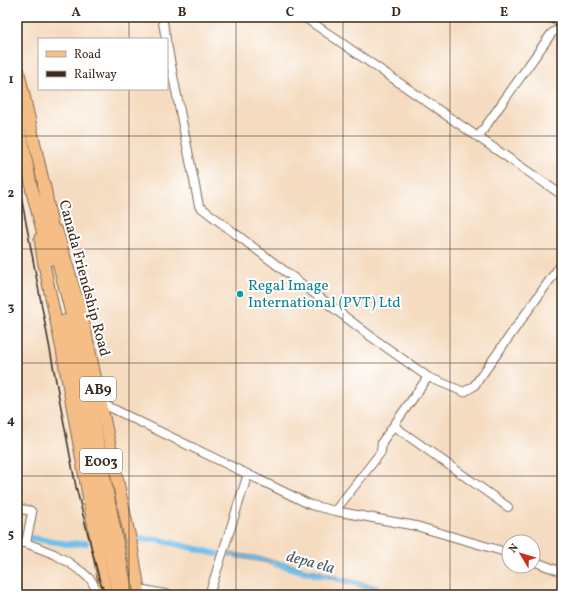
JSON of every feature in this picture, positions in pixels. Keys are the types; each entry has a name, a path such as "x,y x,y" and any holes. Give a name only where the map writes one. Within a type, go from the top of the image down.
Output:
{"highway":[{"name":"E003","path":"44,185 118,595"},
{"name":"E003","path":"32,190 71,329 127,595"}],"main road":[{"path":"553,17 562,23"},
{"name":"Canada Friendship Road","path":"17,64 44,185 82,315 132,547 139,592"},
{"name":"Canada Friendship Road","path":"17,113 32,190 43,259 62,350 106,595"}],"street":[{"path":"162,17 166,38"},
{"path":"304,17 562,196"},
{"path":"478,137 551,34 557,30 562,33"},
{"path":"168,49 199,206 373,338 428,377 464,392 474,386 562,263"},
{"path":"335,511 381,452 382,442 428,377"},
{"path":"102,404 311,505 416,526 501,551"},
{"path":"394,426 508,506"},
{"path":"209,595 248,474"},
{"path":"17,508 31,510 32,513 26,543"},
{"path":"17,543 26,543 54,554 68,562 91,580 99,595"},
{"path":"541,564 562,572"},
{"path":"139,592 170,595"}],"water":[{"path":"230,553 254,556 299,566 309,570 316,570 376,586 385,592 368,590 316,574 308,573 297,568 229,556"}],"waterway":[{"name":"depa ela","path":"17,536 22,537"},
{"name":"depa ela","path":"32,538 68,544 86,543"},
{"name":"depa ela","path":"136,539 160,540 217,554"},
{"name":"depa ela","path":"275,564 323,576"},
{"name":"depa ela","path":"370,589 387,595"}],"railway":[{"path":"17,175 76,487 100,582 106,595"}],"place":[{"name":"Regal Image International (PVT) Ltd","path":"240,294"}]}
